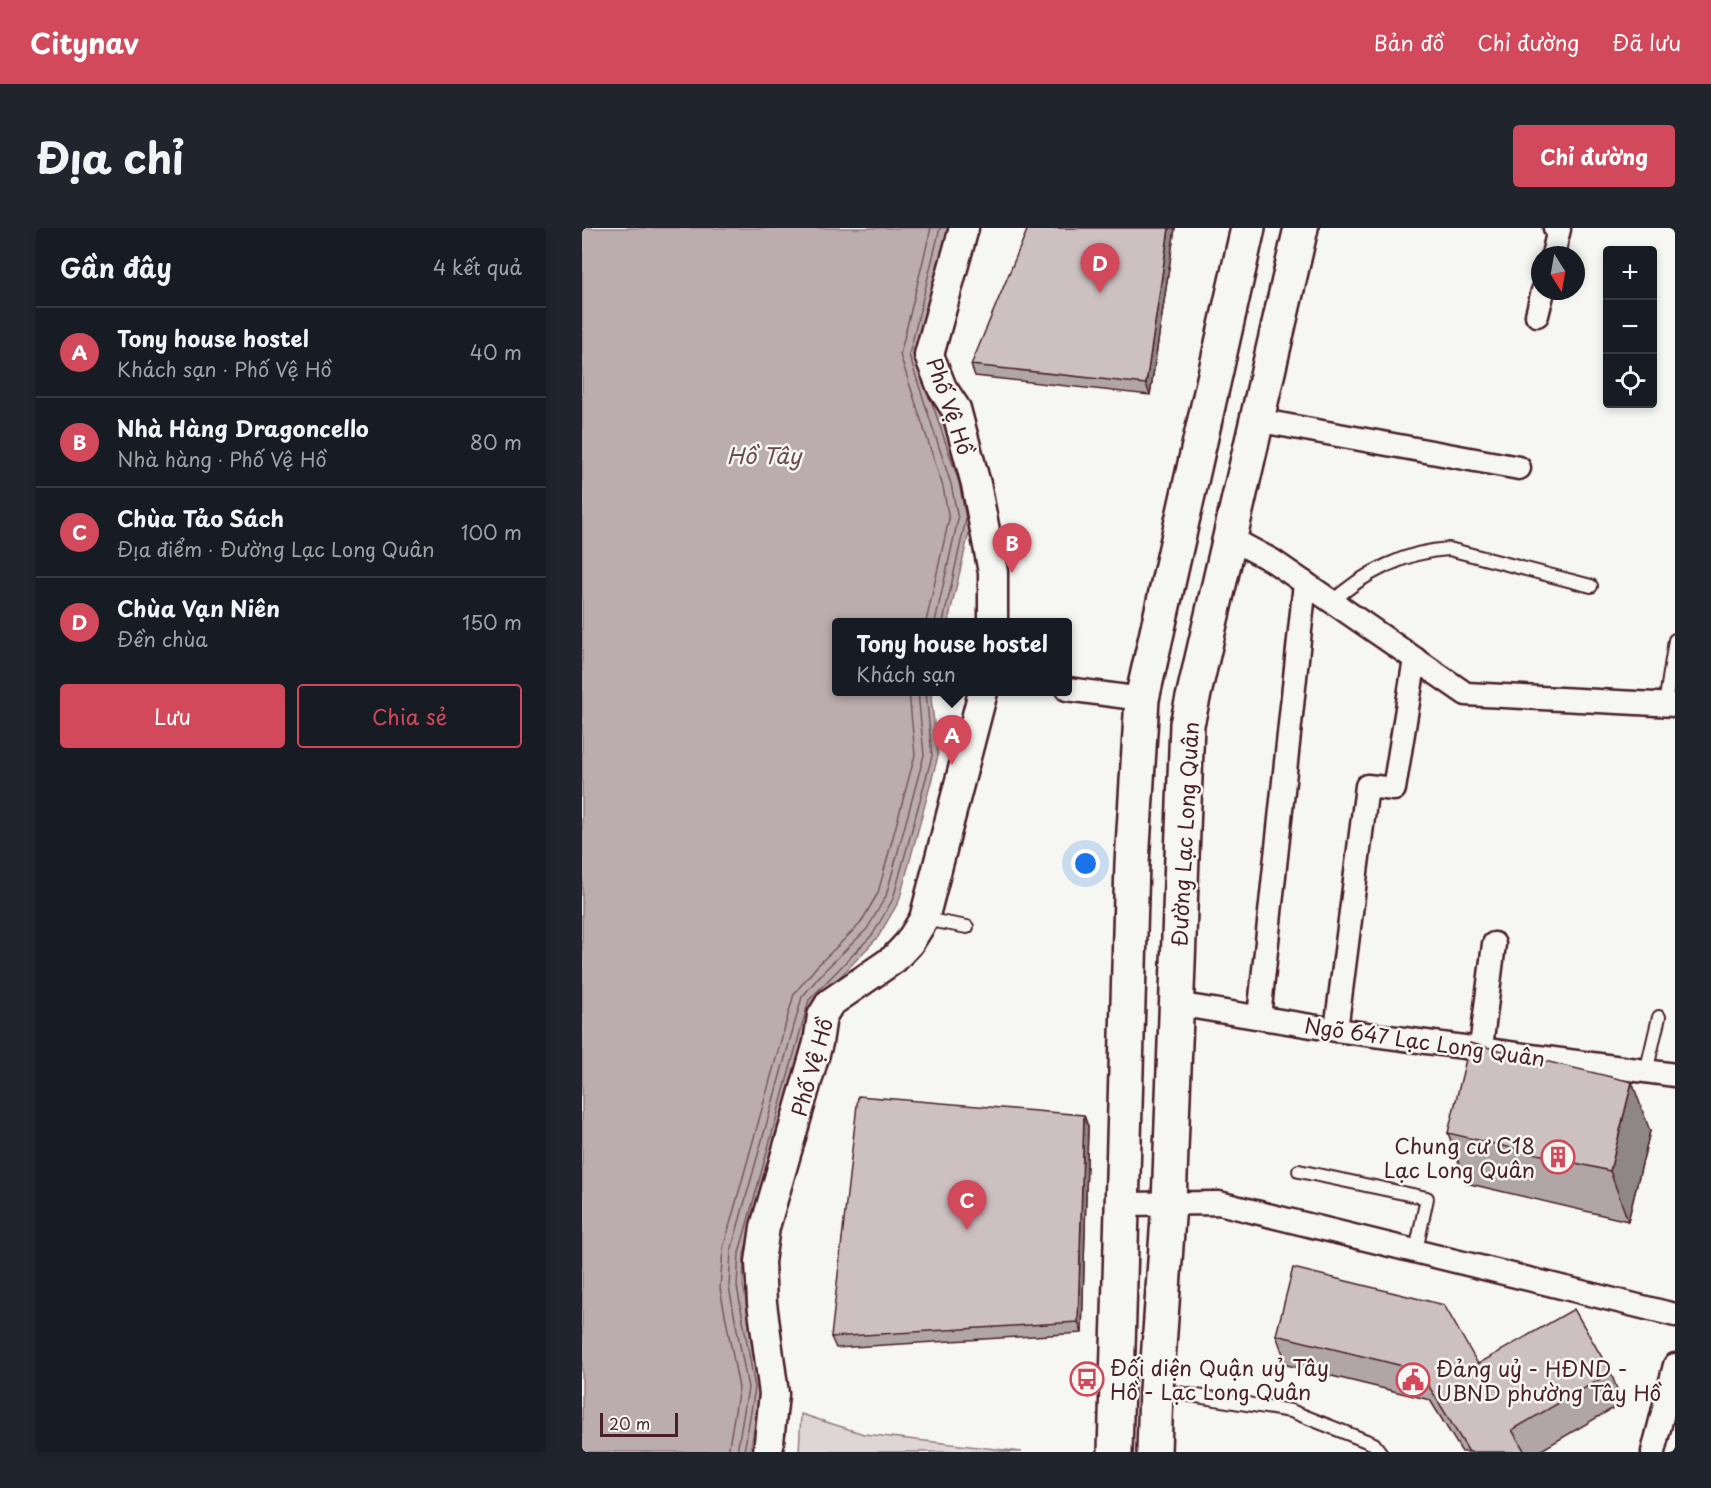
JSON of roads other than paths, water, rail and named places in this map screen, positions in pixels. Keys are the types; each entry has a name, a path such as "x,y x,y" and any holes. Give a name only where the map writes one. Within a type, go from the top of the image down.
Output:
{"main road":[{"path":"1115,1452 1132,863 1142,699 1248,228"},
{"name":"Đường Lạc Long Quân","path":"1155,1452 1156,1390 1169,1203 1187,724 1228,537 1301,228"}],"street":[{"name":"Phố Vệ Hồ","path":"964,228 929,355 942,388 956,409 976,484 993,572 993,618"},
{"path":"1554,246 1559,229 1555,228"},
{"path":"1537,315 1541,300"},
{"path":"1256,420 1519,468"},
{"path":"1228,537 1273,561 1466,694 1670,705"},
{"path":"1259,1017 1305,583"},
{"path":"1336,1030 1367,786 1394,789 1415,659"},
{"path":"1072,690 1142,699"},
{"name":"Phố Vệ Hồ","path":"768,1452 774,1394 762,1303 760,1262 765,1227 818,1042 822,1016 830,1003 894,959 909,943 924,919 982,696"},
{"path":"1481,1047 1494,944"},
{"name":"Ngõ 647 Lạc Long Quân","path":"1176,1004 1336,1030 1481,1047 1675,1075"},
{"path":"1121,1204 1219,1203 1675,1315"},
{"path":"1653,1452 1675,1365"}],"lane":[{"path":"1332,602 1345,590 1386,566 1437,550 1449,549 1591,586"},
{"path":"1670,705 1675,640"},
{"path":"924,919 967,927"},
{"path":"1646,1072 1659,1017"},
{"path":"1299,1171 1427,1198 1416,1251"},
{"path":"1156,1390 1291,1411 1374,1444 1380,1452"}],"water":[{"name":"Hồ Tây","path":"582,228 954,228 922,355 964,481 972,520 949,618 832,618 832,696 931,696 938,756 899,901 878,937 815,1003 744,1254 743,1285 761,1388 750,1452 582,1452"}],"place":[{"name":"Chùa Vạn Niên","path":"1100,293"},
{"name":"Nhà Hàng Dragoncello","path":"1012,573"},
{"name":"Tony house hostel","path":"952,765"},
{"name":"Chung cư C18 Lạc Long Quân","path":"1558,1157"},
{"name":"Chùa Tảo Sách","path":"967,1230"},
{"name":"Đối diện Quận uỷ Tây Hồ - Lạc Long Quân","path":"1087,1379"},
{"name":"Đảng uỷ - HĐND - UBND phường Tây Hồ","path":"1413,1380"}]}
